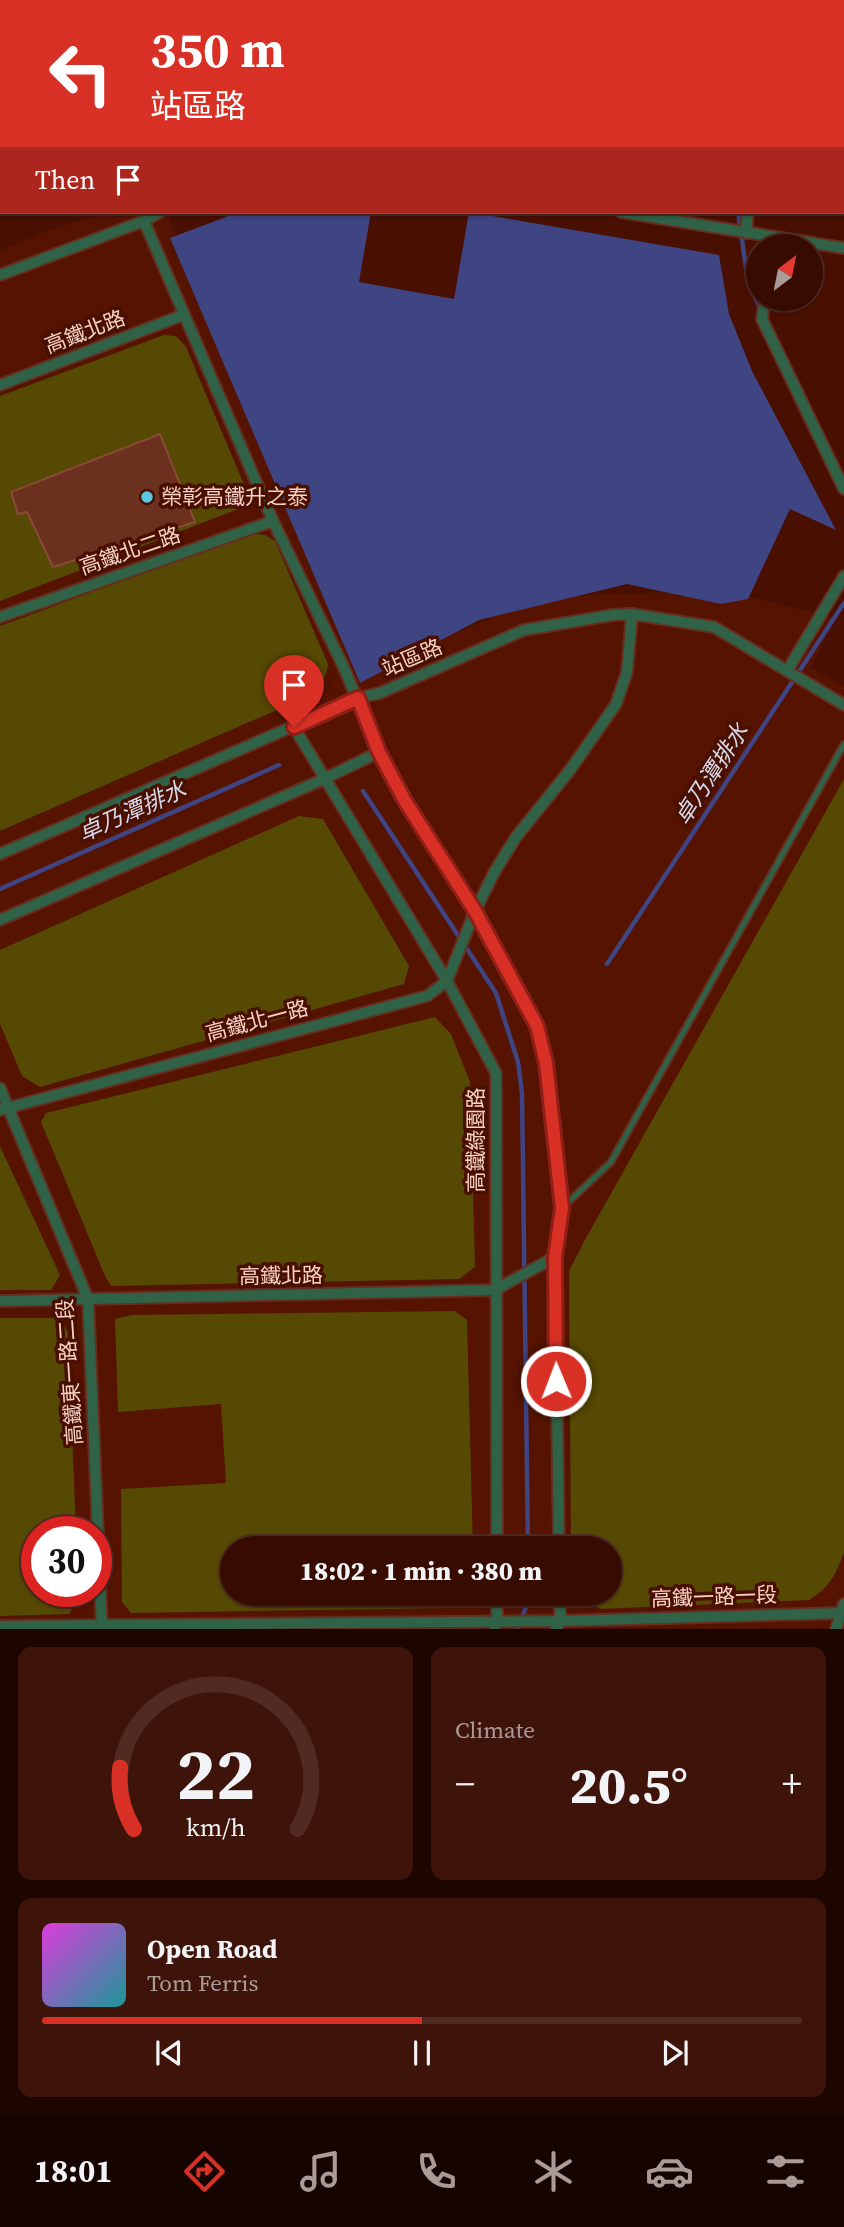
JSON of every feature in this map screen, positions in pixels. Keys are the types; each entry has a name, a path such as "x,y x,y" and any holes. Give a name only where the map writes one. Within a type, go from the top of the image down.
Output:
{"street":[{"path":"0,275 156,214"},
{"path":"633,214 749,234"},
{"path":"746,233 748,214"},
{"path":"144,221 273,521 358,698 379,752 405,801 475,911 537,1026 546,1063 562,1208 555,1257 559,1536"},
{"path":"823,246 844,248"},
{"path":"763,312 762,319 844,489"},
{"name":"高鐵北路","path":"0,385 183,315"},
{"name":"高鐵北二路","path":"0,617 273,521"},
{"path":"789,671 844,576"},
{"path":"447,981 475,911 495,871 516,837 570,770 616,704 627,673 632,614"},
{"name":"站區路","path":"0,854 358,698 380,693 524,630 632,614 714,627 844,705"},
{"name":"高鐵綠園路","path":"294,727 447,981 496,1073 497,1536"},
{"path":"0,920 324,779 379,752"},
{"name":"高鐵北一路","path":"4,1109 427,996 447,981"},
{"name":"高鐵東一路二段","path":"0,1088 4,1109 88,1299 102,1627"},
{"name":"高鐵北路","path":"0,1301 495,1290 555,1257"},
{"path":"496,1625 497,1606"},
{"path":"558,1625 559,1606"},
{"path":"836,1629 842,1609"},
{"name":"高鐵一路一段","path":"0,1626 558,1625 842,1609"}],"lane":[{"path":"562,1208 611,1162 844,744"}],"shaded area":[{"path":"102,214 167,214 376,666 542,597 720,590 836,618 810,668 844,686 844,1628 0,1628 0,251 43,232"},
{"path":"164,335 176,336 186,347 251,501 241,508 0,601 0,396"},
{"path":"251,533 265,535 275,541 328,664 325,678 318,688 311,695 0,831 0,626"},
{"path":"844,779 844,1552 831,1580 809,1600 600,1609 595,1606 622,1606 622,1536 571,1536 569,1271"},
{"path":"299,816 323,819 409,966 404,984 40,1087 22,1076 0,1024 0,950"},
{"path":"435,1017 451,1034 470,1082 475,1267 459,1279 111,1286 41,1122 46,1113"},
{"path":"0,1146 60,1275 51,1290 0,1290"},
{"path":"455,1311 467,1320 473,1536 220,1536 220,1606 458,1606 131,1613 122,1602 121,1489 226,1483 221,1404 118,1412 115,1319 131,1315"},
{"path":"0,1318 60,1318 68,1333 75,1516 21,1516 21,1607 73,1607 69,1614 0,1616"}],"water":[{"path":"234,214 371,214 359,282 454,299 469,214 719,255 729,314 752,371 836,530 790,509 748,599 721,604 627,584 479,620 360,683 170,238"}],"building":[{"path":"160,434 195,522 53,567 27,512 18,514 11,492"}],"waterway":[{"name":"卓乃潭排水","path":"738,214 746,268"},
{"name":"卓乃潭排水","path":"607,964 844,603"},
{"name":"卓乃潭排水","path":"0,889 279,765"},
{"path":"363,791 496,993 518,1062 522,1093 528,1536"},
{"path":"517,1629 527,1606"}],"place":[{"name":"榮彰高鐵升之泰","path":"147,497"}],"route":[{"path":"294,727 358,698 379,752 405,801 475,911 537,1026 546,1063 562,1208 555,1257 556,1381"}]}
